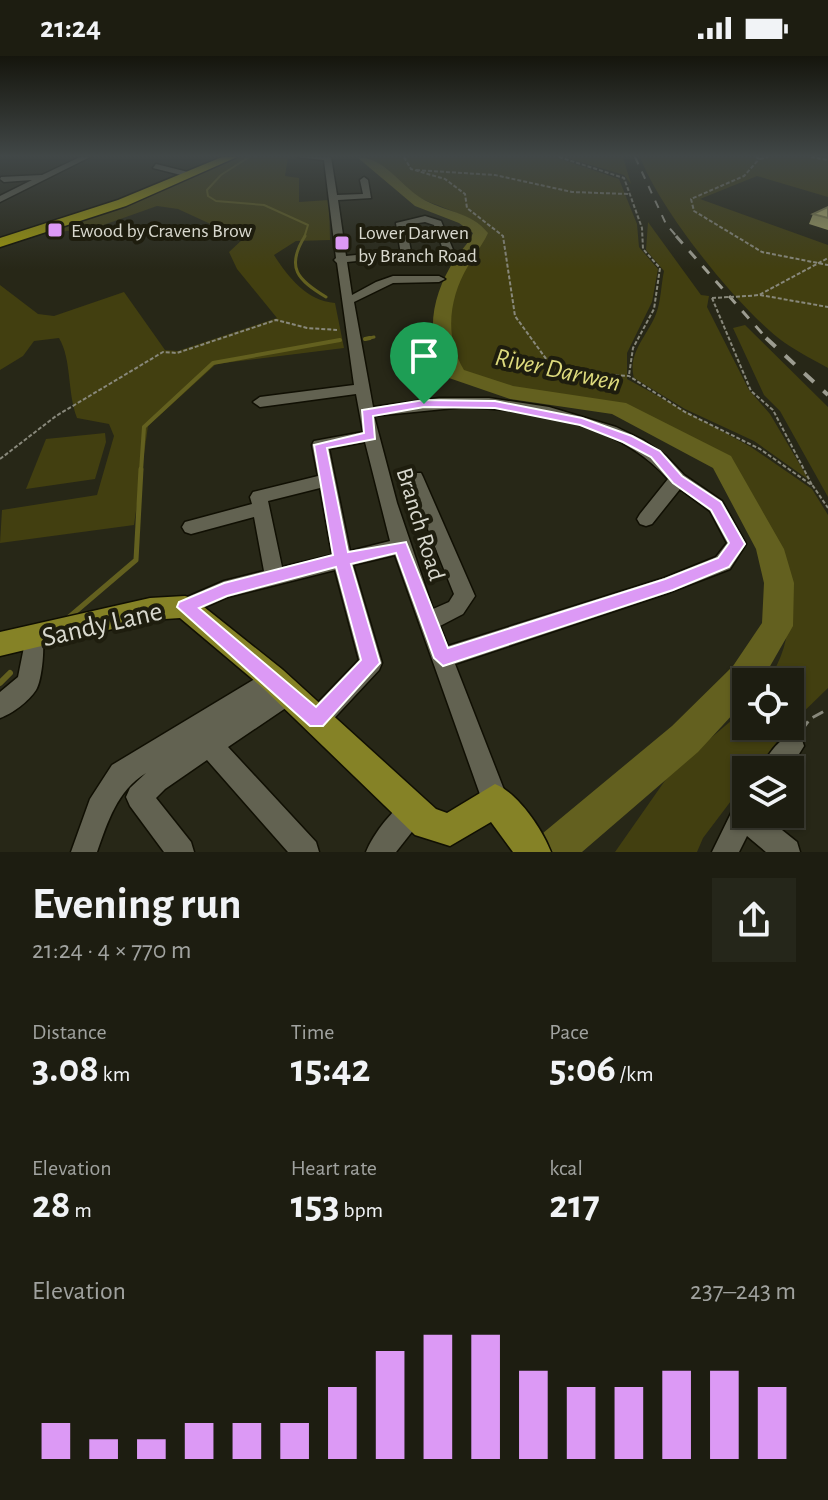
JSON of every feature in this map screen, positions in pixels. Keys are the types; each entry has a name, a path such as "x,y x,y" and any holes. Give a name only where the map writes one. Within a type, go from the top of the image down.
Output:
{"highway":[{"path":"1,242 143,194"}],"main road":[{"name":"Sandy Lane","path":"0,644 34,639 150,609 185,607 280,686 435,828 450,830 495,800"},
{"path":"495,800 532,849"}],"street":[{"name":"Branch Road","path":"333,194 339,260 370,436 400,546 495,800"},
{"path":"334,198 368,194"},
{"path":"339,260 387,255 407,258 447,256 449,252 438,223 425,219 401,223 407,258"},
{"path":"346,300 364,297 377,285 391,280 439,279"},
{"path":"260,402 361,389"},
{"path":"366,413 424,404 466,402 562,417 643,446 669,467 678,479 716,506 737,544 723,563 668,585 443,658"},
{"path":"317,720 371,663 342,559 320,445 370,436"},
{"path":"415,477 465,596 456,608 428,622"},
{"path":"646,519 678,479"},
{"path":"191,527 327,480"},
{"path":"260,503 275,577"},
{"path":"185,607 224,589 400,546"},
{"path":"0,707 28,683 34,639"},
{"path":"181,852 139,797 156,780 210,745 280,686"},
{"path":"84,852 99,808 121,774 280,686"},
{"path":"210,745 306,852"},
{"path":"784,756 792,746"},
{"path":"379,852 413,810"},
{"path":"725,852 737,828"},
{"path":"761,828 787,852"}],"path":[{"path":"465,194 467,208 477,219 503,236 515,316 552,367 564,372 629,376 685,412 760,449 813,486"},
{"path":"629,194 642,228 643,249 661,271 651,316 637,333 629,376"},
{"path":"702,194 691,199 694,211 733,231 762,252 828,265"},
{"path":"759,295 828,258"},
{"path":"828,307 759,295 712,298 751,391 773,410 828,508"},
{"path":"0,459 56,416 163,352 177,353 276,320 307,328 350,329"},
{"path":"792,746 810,719 828,709"}],"shaded area":[{"path":"152,194 299,194 299,202 329,200 330,240 296,241 274,255 307,293 335,303 344,348 216,364 148,426 134,525 0,543 2,510 97,495 114,436 109,424 77,418 66,356 59,338 34,341 23,356 0,370 0,285 38,314 54,316 124,292 165,350 178,351 277,318 237,269 229,252 243,239 178,209 157,206 95,228 49,233"},
{"path":"413,194 625,194 637,224 639,247 658,269 652,302 627,353 627,379 751,447 812,489 828,515 828,688 804,711 804,668 775,668 786,641 789,612 782,567 765,527 731,467 704,447 625,408 500,387 460,371 448,353 451,298 458,276 484,235 459,214"},
{"path":"659,194 712,194 700,199 828,245 828,368 766,328 724,284"},
{"path":"648,222 701,295 709,296 707,307 749,390 770,414 809,480 754,441 685,409 634,378 633,360 656,314 664,271 646,250"},
{"path":"745,325 828,407 828,497 780,411 764,395 733,328"},
{"path":"105,433 106,442 95,479 26,489 46,439"},
{"path":"732,720 732,740 778,740 766,756 732,756 732,800 703,838 697,852 615,852 671,772"}],"building":[{"path":"828,207 828,218 813,214"}],"waterway":[{"path":"208,194 216,201 264,205 308,225 304,238"},
{"name":"River Darwen","path":"407,194 429,208 464,220 481,233 455,273 442,317 443,346 456,374 510,392 618,408 722,462 770,549 779,583 777,626 745,677 685,739 551,852"},
{"path":"304,238 295,265 302,279 326,297"},
{"path":"425,330 441,328"},
{"path":"370,338 365,339 374,337"},
{"path":"141,471 144,427 213,363 340,340"},
{"path":"68,618 136,560 141,469"},
{"path":"0,683 10,673"}],"railway":[{"path":"652,194 666,224 678,238"},
{"path":"676,236 767,339"},
{"path":"767,339 828,395"}],"place":[{"name":"Ewood by Cravens Brow","path":"55,230"},
{"name":"Lower Darwen by Branch Road","path":"342,243"}],"route":[{"path":"424,404 366,413 370,436 320,445 342,559 224,589 185,607 273,679 317,720 371,663 342,559 400,546 443,658 668,585 723,563 737,544 716,506 678,479 669,467 643,446 562,417 466,402 424,404"}]}
